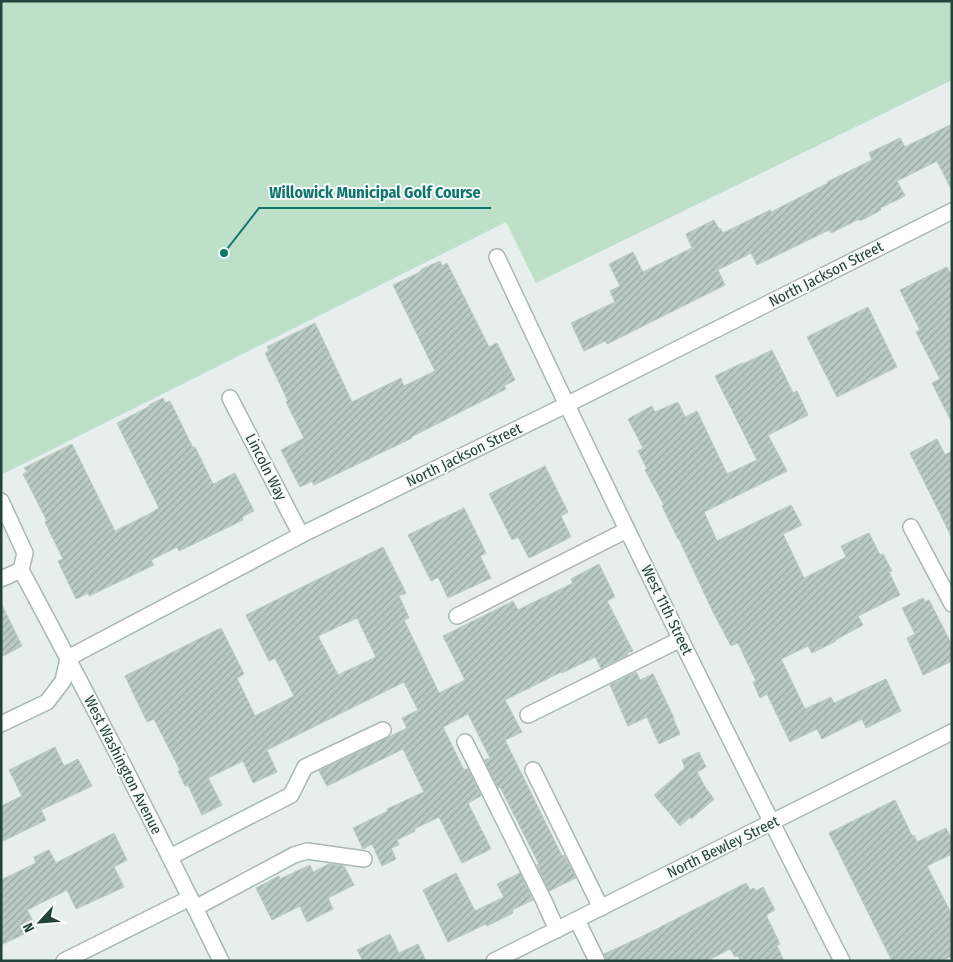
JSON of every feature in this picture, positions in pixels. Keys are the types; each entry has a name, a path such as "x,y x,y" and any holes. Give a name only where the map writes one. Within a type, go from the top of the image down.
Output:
{"street":[{"name":"North Jackson Street","path":"68,658 301,535 566,405 952,211"},
{"name":"West 11th Street","path":"497,257 627,530 842,961"},
{"name":"Lincoln Way","path":"230,398 301,535"},
{"path":"1,501 25,553 21,570 1,579"},
{"path":"911,527 952,604"},
{"path":"457,616 627,530"},
{"name":"West Washington Avenue","path":"21,570 170,857 221,961"},
{"path":"528,715 681,639"},
{"path":"1,724 47,702 63,681 68,658"},
{"path":"170,857 291,795 305,767 383,730"},
{"name":"North Bewley Street","path":"494,961 951,734"},
{"path":"465,742 556,930"},
{"path":"533,770 601,908"},
{"path":"64,961 193,903 294,854 307,851 364,859"},
{"path":"577,920 597,961"}],"green space":[{"path":"1,1 952,1 952,80 536,283 506,222 1,475"}],"building":[{"path":"952,124 952,191 937,161 897,181 905,196 880,208 881,210 831,233 829,230 757,265 751,253 718,270 725,285 607,344 605,341 584,351 571,323 615,302 610,291 620,286 609,264 633,252 643,272 692,248 686,234 714,220 723,233 770,210 771,212 872,160 869,153 900,138 905,147"},
{"path":"440,261 442,266 447,263 489,347 497,343 515,380 504,386 506,389 412,438 314,485 312,481 300,487 281,450 304,438 265,353 269,351 267,347 315,323 352,402 401,378 404,386 435,371 393,285"},
{"path":"947,267 952,276 952,423 932,383 940,379 916,332 920,330 900,290"},
{"path":"868,307 897,367 837,397 807,337"},
{"path":"772,350 793,393 797,391 808,415 768,435 787,471 704,512 717,541 791,505 802,525 783,534 804,578 846,557 841,546 869,533 880,555 883,554 892,571 889,572 900,595 858,616 863,625 836,641 812,653 808,646 781,659 805,709 831,697 834,703 886,679 901,711 866,728 862,719 822,739 817,729 790,742 767,694 760,698 753,682 756,681 738,643 731,646 712,610 662,506 664,505 645,470 647,469 638,451 643,448 628,419 652,406 655,412 678,402 685,417 697,411 727,474 757,460 715,376"},
{"path":"163,398 165,403 170,401 213,484 235,473 254,511 242,517 243,520 179,551 177,547 151,560 154,565 89,596 88,593 76,599 58,561 63,559 45,522 47,521 23,474 27,472 24,468 72,444 115,531 151,513 159,508 117,423"},
{"path":"937,439 945,455 952,451 952,538 910,453"},
{"path":"545,466 568,512 561,516 571,537 529,558 518,537 512,540 489,494"},
{"path":"464,508 486,553 480,556 491,578 448,598 438,577 431,581 408,535"},
{"path":"383,547 406,593 399,596 409,618 404,620 439,693 465,680 443,636 513,601 518,610 573,583 571,579 599,564 615,597 607,601 633,651 601,668 595,657 505,700 522,732 505,740 562,856 564,855 576,878 549,891 537,865 539,864 500,787 498,788 484,760 490,758 468,714 443,727 464,770 468,768 481,796 468,803 491,849 462,863 439,817 397,840 399,845 391,848 396,859 382,866 372,844 363,849 353,828 388,811 387,809 424,792 403,749 327,786 319,771 407,728 402,718 418,710 404,682 267,750 277,772 253,783 243,761 208,778 222,805 202,815 188,785 185,786 178,771 180,770 154,719 147,722 125,676 221,628 244,674 237,678 255,716 294,696 275,658 269,661 246,615","holes":["357,618 376,657 338,675 318,636"]},
{"path":"923,598 925,602 929,600 952,645 952,661 923,675 907,638 915,634 902,608"},
{"path":"1,603 22,646 1,657"},
{"path":"636,672 640,680 653,674 680,734 659,744 647,717 628,726 610,685"},
{"path":"55,747 64,766 78,759 92,786 41,810 46,820 1,842 1,806 22,796 9,770"},
{"path":"699,752 706,767 697,772 714,799 680,826 654,795 685,768 682,760"},
{"path":"895,800 912,836 914,835 917,842 946,828 952,840 952,854 927,866 952,915 952,956 941,961 892,961 829,833"},
{"path":"114,833 127,860 114,867 124,887 76,909 67,890 27,910 37,928 1,945 1,880 36,863 34,857 49,850 56,863"},
{"path":"329,864 344,866 354,885 328,898 333,909 307,922 300,906 272,920 256,888 279,876 280,879 310,865 313,872"},
{"path":"456,873 475,911 504,897 497,884 520,873 533,900 512,910 513,913 487,926 486,924 448,942 423,890"},
{"path":"746,883 750,890 754,888 756,891 763,887 775,910 766,915 780,944 777,946 784,961 740,961 738,956 735,957 730,949 707,961 606,961 604,954"},
{"path":"390,934 399,953 418,944 426,961 363,961 357,950"}],"place":[{"name":"Willowick Municipal Golf Course","path":"224,253"}]}
